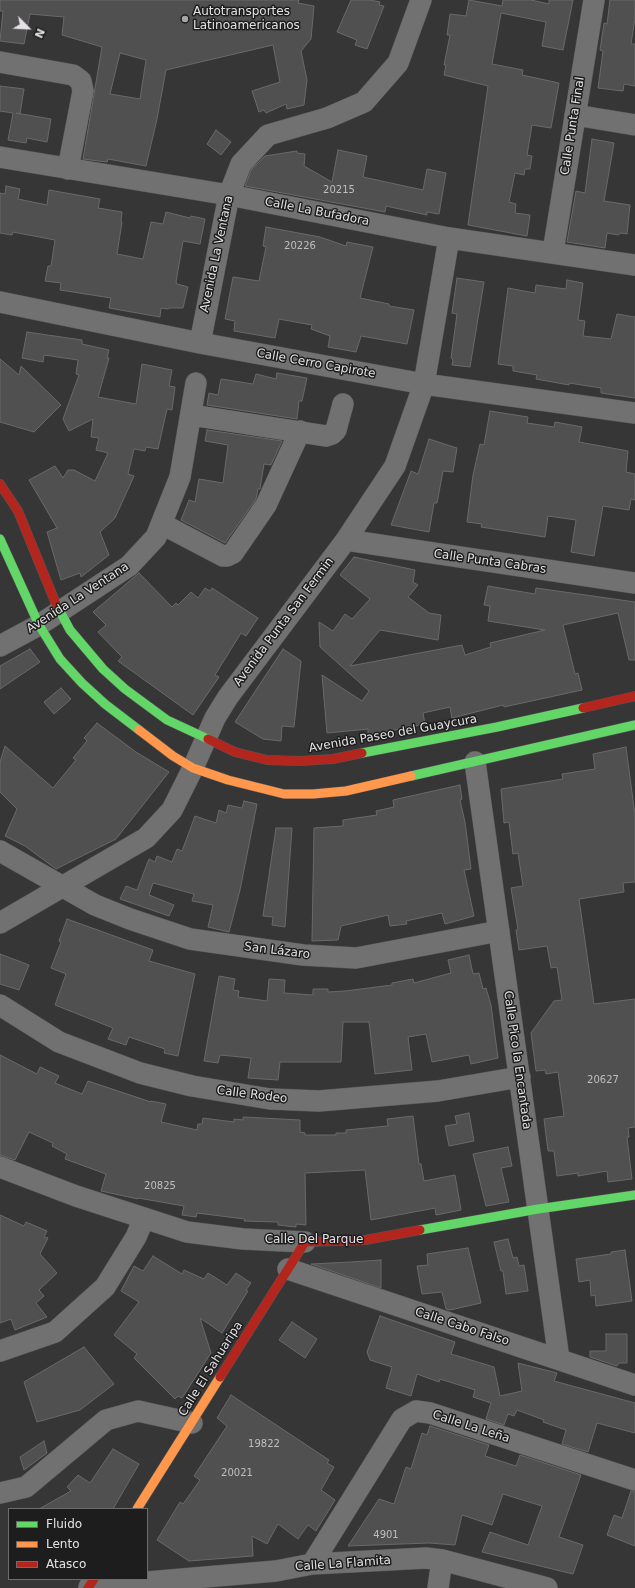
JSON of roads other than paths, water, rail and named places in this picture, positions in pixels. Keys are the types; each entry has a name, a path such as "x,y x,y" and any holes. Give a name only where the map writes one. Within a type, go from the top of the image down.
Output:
{"main road":[{"name":"Avenida Paseo del Guaycura","path":"0,484 18,511 59,610 70,630 103,669 167,720 206,740 235,752 267,760 300,761 333,759 497,727 635,696"},
{"path":"0,539 38,625 60,659 93,693 160,747 193,768 251,787 284,794 313,794 346,791 635,725"},
{"name":"Calle Del Parque","path":"305,1242 365,1240 538,1209 635,1195"},
{"name":"Calle El Sahuaripa","path":"138,1508 305,1242"}],"street":[{"name":"Avenida La Ventana","path":"200,343 229,195 241,164 268,135 328,118 364,102 398,63 421,0"},
{"name":"Calle Punta Final","path":"553,252 594,0"},
{"path":"0,62 73,74 81,81 83,91 68,169"},
{"path":"575,115 635,126"},
{"name":"Calle La Bufadora","path":"0,157 229,195 449,238 635,265"},
{"name":"Avenida Punta San Fermin","path":"0,923 146,838 172,810 193,768 215,718 228,697 346,540 395,466 424,384 449,238"},
{"name":"Calle Cerro Capirote","path":"0,302 200,343 424,384 635,413"},
{"name":"Avenida La Ventana","path":"0,646 38,625 129,566 156,537 180,477 196,383"},
{"path":"191,415 326,436 332,434 336,430 343,404"},
{"path":"162,524 223,556 234,553 266,505 300,431"},
{"name":"Calle Punta Cabras","path":"346,540 635,583"},
{"name":"Calle Pico la Encantada","path":"476,762 559,1359"},
{"name":"San Lázaro","path":"0,851 95,905 130,919 190,939 303,955 356,958 499,931"},
{"name":"Calle Rodeo","path":"0,1006 59,1042 140,1073 192,1086 270,1099 319,1101 438,1091 520,1077"},
{"name":"Calle Del Parque","path":"0,1167 76,1196 187,1232 243,1239 305,1242"},
{"path":"0,1351 55,1332 105,1287 136,1237 144,1218"},
{"name":"Calle Cabo Falso","path":"288,1269 635,1384"},
{"path":"0,1493 26,1487 106,1420 138,1411 192,1423"},
{"name":"Calle La Leña","path":"312,1564 402,1419 416,1411 430,1413 635,1480"},
{"name":"Calle La Flamita","path":"90,1585 274,1579 312,1564 426,1558 442,1560 547,1588"},
{"path":"438,1588 442,1560"}],"place":[{"name":"Autotransportes Latinoamericanos","path":"185,19"}]}
